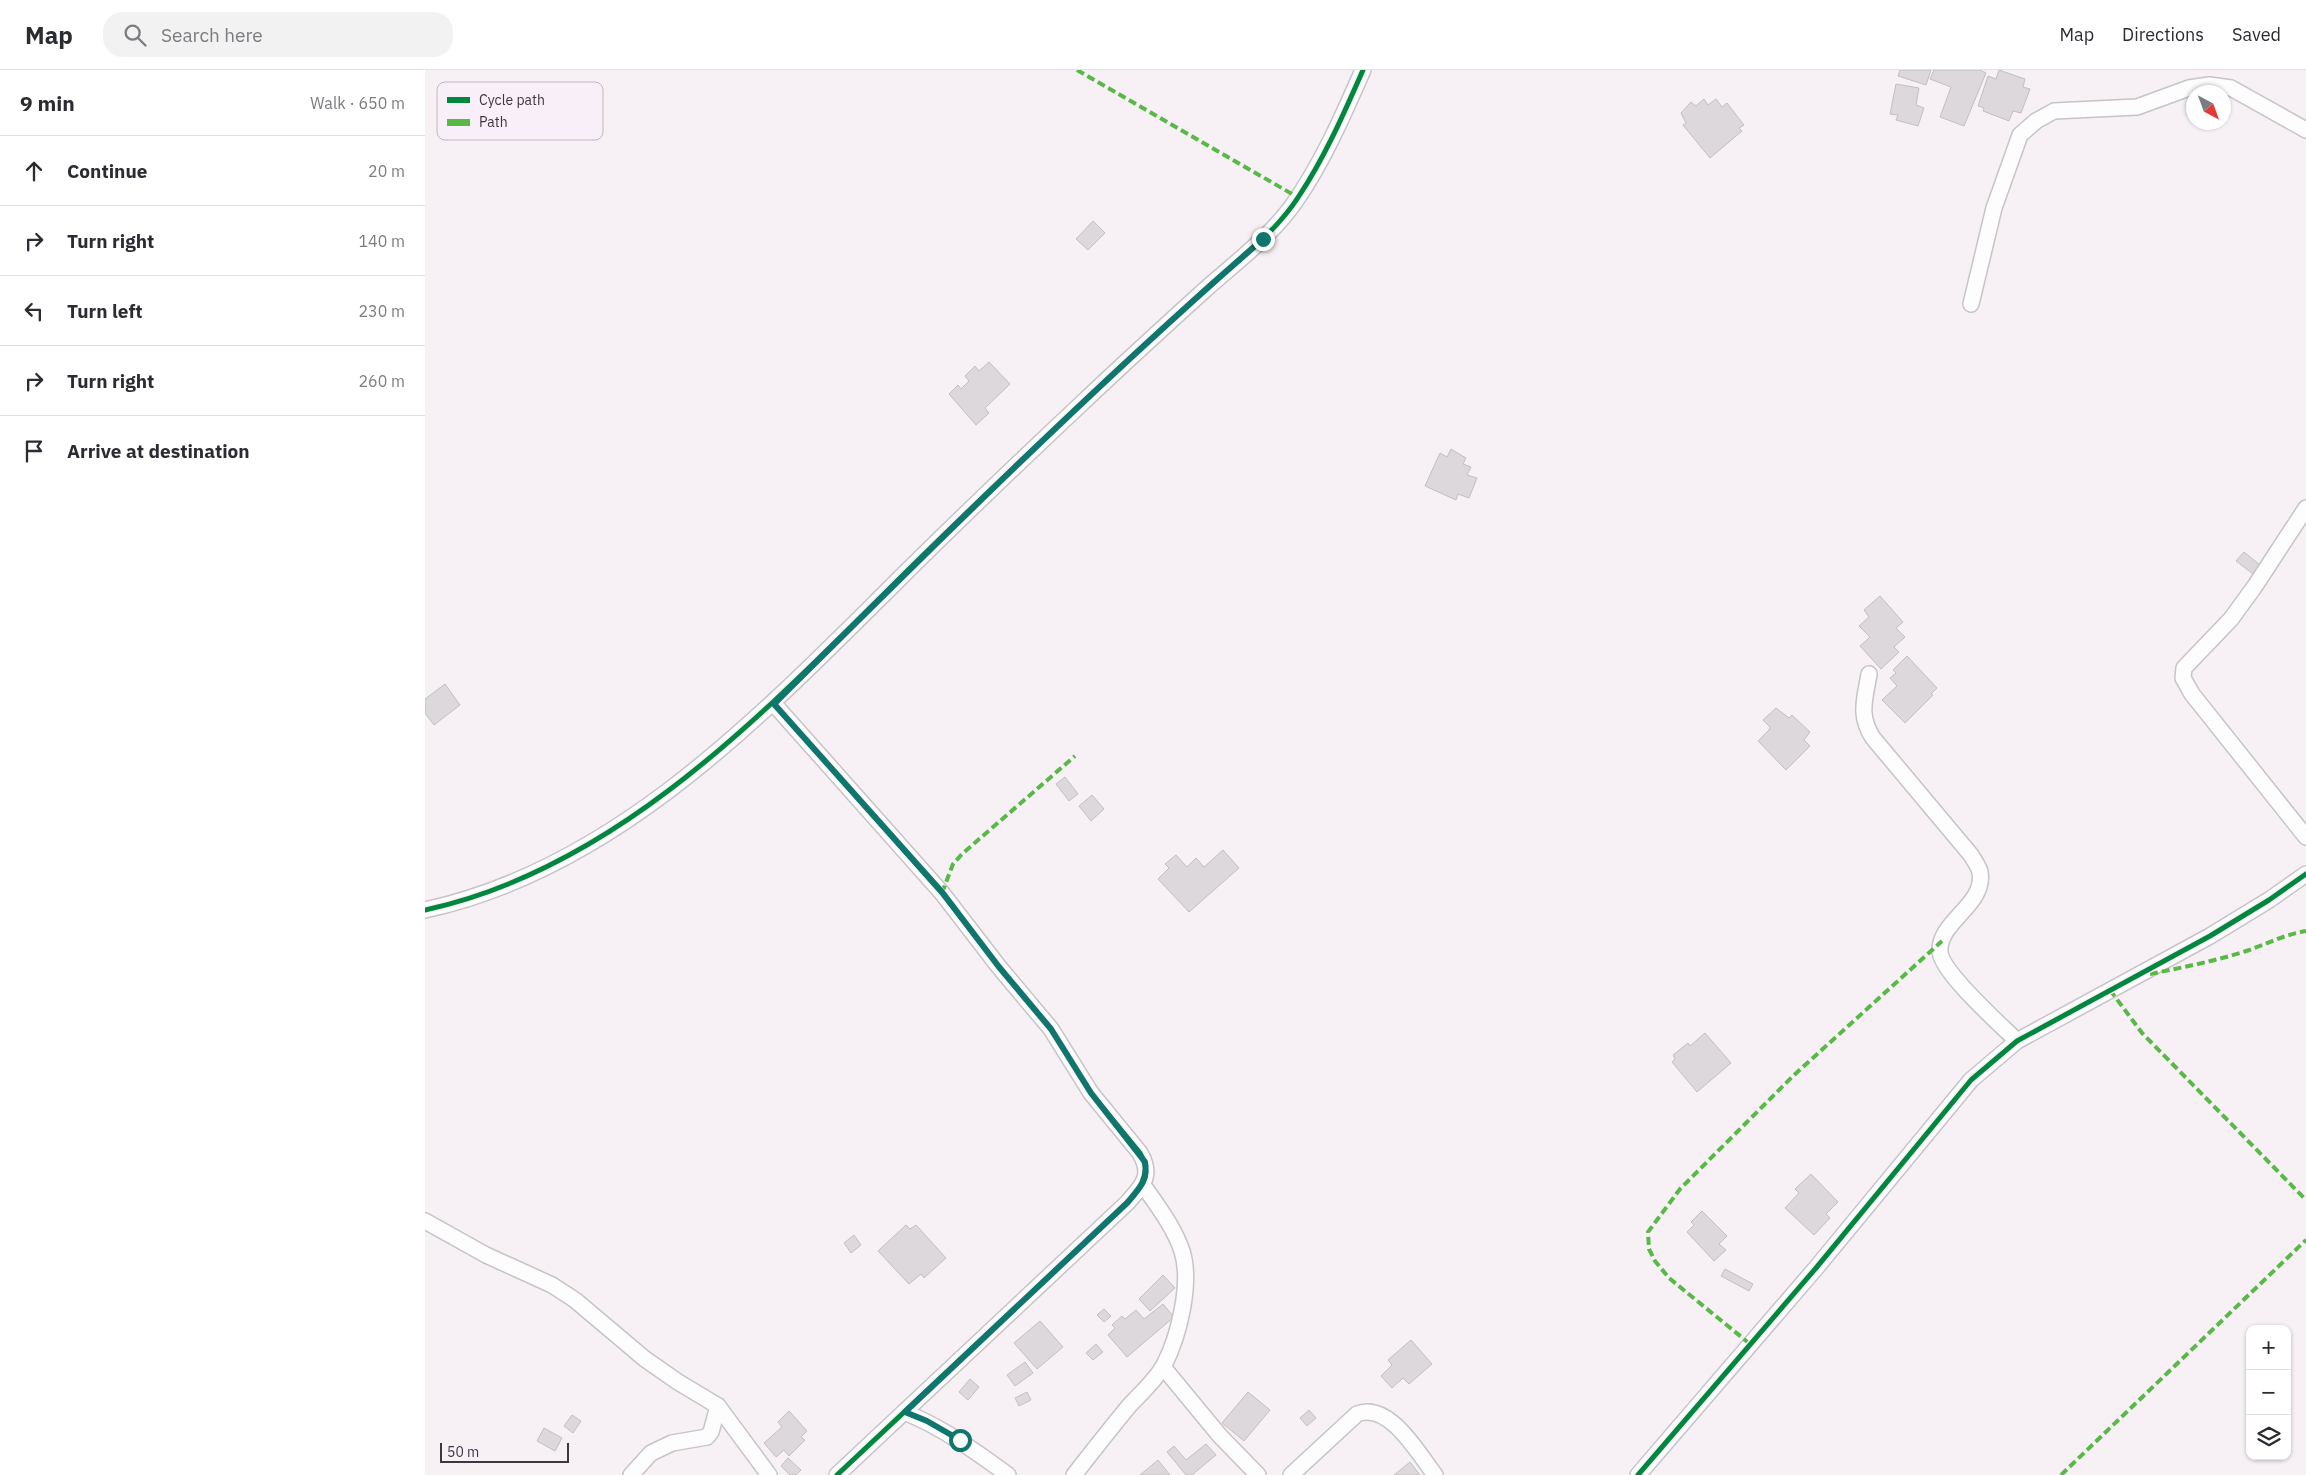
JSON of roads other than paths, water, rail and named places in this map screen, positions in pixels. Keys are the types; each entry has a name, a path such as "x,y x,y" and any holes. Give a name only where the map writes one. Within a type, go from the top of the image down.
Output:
{"street":[{"path":"425,910 452,904 495,890 564,858 638,815 774,704 982,497 1118,370 1263,239 1299,198 1337,128 1363,70"},
{"path":"1971,304 1994,208 2020,135 2036,121 2054,111 2137,107 2189,88 2209,85 2231,88 2306,130"},
{"path":"2306,508 2231,619 2184,668 2183,678 2192,694 2306,837"},
{"path":"1869,674 1862,714 1866,728 1971,855 1980,872 1979,885 1973,898 1948,929 1941,941 1940,953 1946,966 1974,1000 2017,1041"},
{"path":"774,704 942,892 999,967 1051,1029 1091,1093 1140,1153 1145,1162 1147,1172 1143,1185 1127,1203 837,1475"},
{"path":"1638,1475 1816,1268 1971,1080 2017,1041 2210,936 2269,900 2306,874"},
{"path":"1074,1475 1105,1434 1163,1367 1172,1345 1184,1299 1186,1270 1182,1250 1175,1235 1143,1185"},
{"path":"425,1221 485,1255 552,1285 575,1300 645,1359 718,1406 769,1475"},
{"path":"1163,1367 1220,1436 1259,1475"},
{"path":"631,1475 651,1453 672,1443 707,1436 711,1432 718,1406"},
{"path":"1291,1475 1357,1414 1365,1411 1386,1416 1408,1439 1435,1475"},
{"path":"905,1412 927,1421 960,1440 1008,1475"}]}
